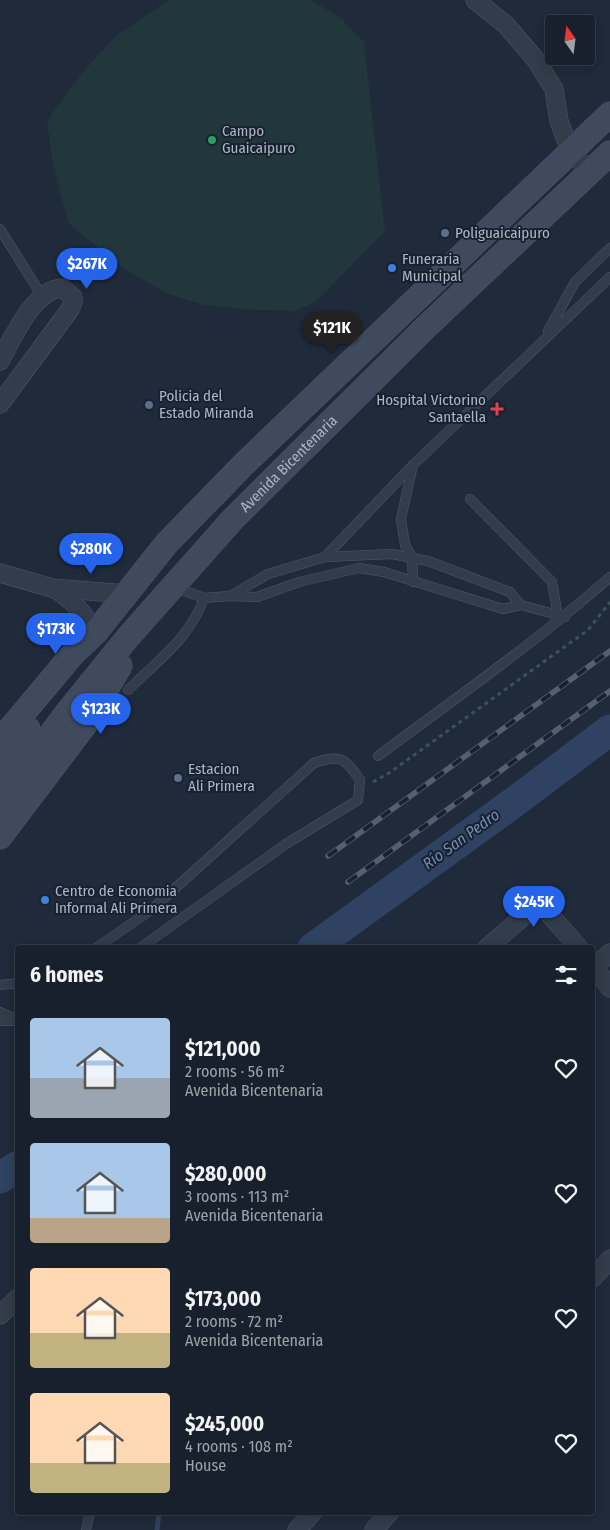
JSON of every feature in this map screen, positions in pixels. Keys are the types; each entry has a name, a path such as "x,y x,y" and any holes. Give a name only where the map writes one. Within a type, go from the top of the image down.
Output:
{"main road":[{"name":"Avenida Bicentenaria","path":"0,803 61,703 94,635 167,543 245,463 610,114"},
{"name":"Avenida Bicentenaria","path":"0,769 233,519 424,329 610,153"},
{"path":"0,837 87,722 165,594"},
{"path":"3,732 72,654 94,635"}],"street":[{"path":"475,0 506,25 536,60 554,89 560,121 570,151 590,172"},
{"path":"0,361 29,312 42,296 62,288 73,297 71,308 0,404"},
{"path":"0,573 52,588 127,594"},
{"path":"52,588 68,597 79,608 94,635"},
{"path":"490,945 533,908 538,906 544,908 575,945"},
{"path":"595,964 610,953"},
{"path":"595,969 610,988"},
{"path":"595,1276 610,1259"},
{"path":"0,1316 15,1301"},
{"path":"297,1530 310,1515"},
{"path":"374,1530 387,1515"}],"lane":[{"path":"0,229 42,296"},
{"path":"544,339 574,282 610,248"},
{"path":"325,557 413,465 610,277"},
{"path":"413,465 401,519 405,545 412,557 413,582"},
{"path":"470,499 552,582 562,616"},
{"path":"229,596 268,574 325,557 392,554 428,561 510,592 521,605"},
{"path":"165,594 204,598 229,596 257,597 299,582 359,568 384,572 503,609 521,605 562,616"},
{"path":"378,756 562,616 610,577"},
{"path":"128,690 181,638 199,614 204,598"},
{"path":"100,945 151,910 314,763 332,757 348,763 360,780 358,800 286,844 144,945"},
{"path":"0,985 15,983"},
{"path":"0,1012 15,1019"},
{"path":"0,1021 15,1020"},
{"path":"86,1530 89,1515"}],"path":[{"path":"360,780 372,783 389,773 588,630 610,602"}],"green space":[{"name":"Campo Guaicaipuro","path":"169,0 311,0 341,18 364,42 385,231 316,302 295,311 254,310 203,305 168,294 126,270 69,224 52,158 47,123 52,113 87,67 116,36"}],"waterway":[{"name":"Río San Pedro","path":"317,945 610,730"},
{"name":"Río San Pedro","path":"0,1178 15,1168"},
{"path":"157,1530 159,1515"}],"railway":[{"path":"328,856 610,651"},
{"path":"348,882 610,691"}],"place":[{"name":"Campo Guaicaipuro","path":"212,140"},
{"name":"Poliguaicaipuro","path":"445,233"},
{"name":"Funeraria Municipal","path":"392,268"},
{"name":"Policia del Estado Miranda","path":"149,405"},
{"name":"Hospital Victorino Santaella","path":"497,409"},
{"name":"Estacion Ali Primera","path":"178,778"},
{"name":"Centro de Economia Informal Ali Primera","path":"45,900"}]}
